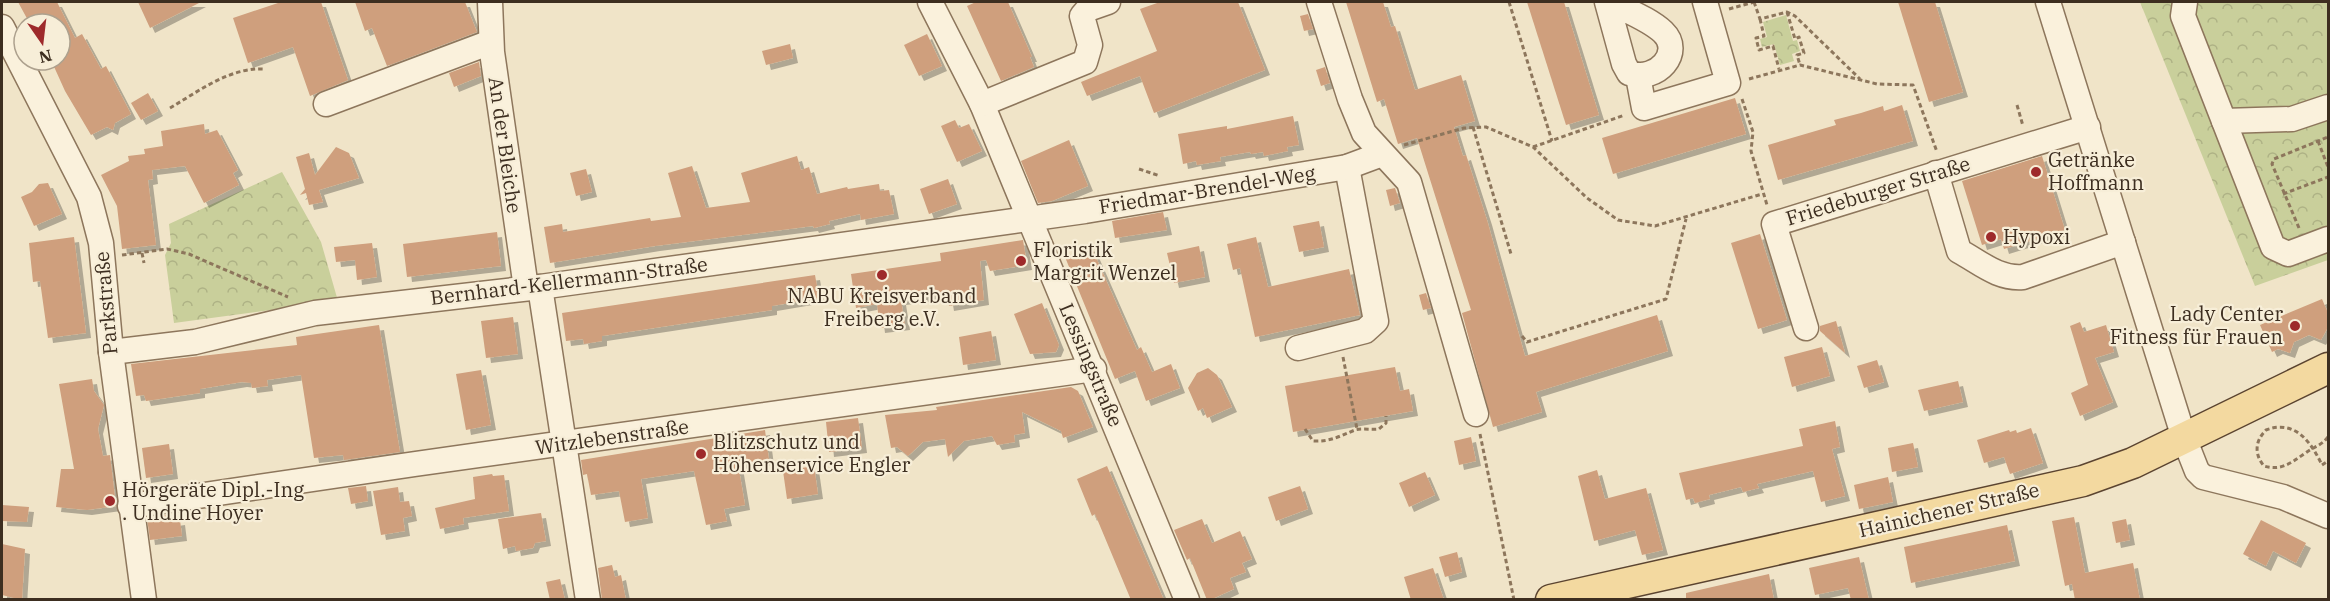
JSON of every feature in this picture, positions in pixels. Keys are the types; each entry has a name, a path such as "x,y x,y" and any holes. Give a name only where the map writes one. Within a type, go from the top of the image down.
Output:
{"main road":[{"name":"Hainichener Straße","path":"1551,600 2083,480 2122,468 2328,368"}],"street":[{"name":"An der Bleiche","path":"490,2 491,42 588,600"},
{"name":"Lessingstraße","path":"930,2 982,104 1094,369 1187,600"},
{"path":"982,104 1085,62 1090,45 1082,16 1088,9 1108,2"},
{"path":"1319,2 1350,99 1365,133 1409,183 1476,414"},
{"path":"1609,2 1663,33 1669,41 1670,52 1659,70 1652,75 1638,76 1629,73 1624,64 1609,2"},
{"path":"2048,2 2184,438 2197,471 2203,477 2283,497 2328,516"},
{"path":"2185,2 2183,16 2273,247 2288,254 2328,239"},
{"path":"1638,76 1644,108 1728,82 1707,8"},
{"name":"Parkstraße","path":"2,27 88,197 101,243 111,352 144,600"},
{"path":"326,104 491,42"},
{"path":"2224,121 2292,119 2328,107"},
{"name":"Friedeburger Straße","path":"1806,328 1774,224 2088,127"},
{"name":"Friedmar-Brendel-Weg","path":"1029,218 1347,167 1382,154"},
{"path":"1298,348 1365,331 1376,321 1347,167"},
{"path":"1940,172 1959,251 1995,273 2009,278 2024,277 2123,242"},
{"name":"Bernhard-Kellermann-Straße","path":"111,352 195,342 315,313 533,287 1029,218"},
{"name":"Witzlebenstraße","path":"130,507 1094,369"}],"path":[{"path":"1509,2 1552,141"},
{"path":"1707,8 1754,2 1764,36 1756,38 1759,50 1773,46 1780,69"},
{"path":"1760,20 1787,12 1795,16 1862,80"},
{"path":"1787,12 1795,39 1799,37 1804,53 1797,55 1800,64"},
{"path":"1752,78 1800,64 1876,84 1913,85 1940,172"},
{"path":"170,108 225,77 250,68 265,69"},
{"path":"1382,154 1402,145 1473,127 1486,127 1533,147 1587,198 1618,220 1655,226 1762,194 1751,151 1753,132 1742,98 1728,82"},
{"path":"1533,147 1644,108"},
{"path":"1473,127 1511,254"},
{"path":"2309,224 2299,228 2295,224 2272,164 2274,159 2328,137"},
{"path":"2318,141 2328,166"},
{"path":"2283,194 2328,177"},
{"path":"1522,336 1527,342 1666,299 1687,218"},
{"path":"101,243 123,256 167,249 189,254 287,296 315,313"},
{"path":"142,253 144,263"},
{"path":"1653,297 1655,302"},
{"path":"1340,338 1357,429"},
{"path":"1476,414 1514,600"},
{"path":"1305,429 1313,441 1324,441 1343,437 1357,429 1379,429 1386,423 1386,416"},
{"path":"2328,437 2314,448 2287,465 2271,468 2259,461 2257,447 2266,430 2283,426 2306,438 2314,448 2322,465 2328,461"}],"green space":[{"path":"2140,2 2328,2 2328,260 2255,286"},
{"path":"1786,15 1793,41 1797,40 1800,51 1792,54 1794,61 1780,65 1774,44 1762,47 1760,39 1767,37 1763,22"},
{"path":"282,172 321,242 338,301 174,323 165,255 171,243 169,224"}],"building":[{"path":"18,2 57,2 62,12 23,12"},
{"path":"138,2 201,2 150,28"},
{"path":"281,2 321,2 348,80 310,96 293,47 248,63 233,18"},
{"path":"355,2 465,2 477,32 387,66 372,28 365,31"},
{"path":"976,2 1008,2 1032,57 1030,57 1034,67 1001,81 967,6"},
{"path":"1160,2 1238,2 1265,70 1154,113 1140,76 1087,96 1081,82 1157,51 1140,9"},
{"path":"1346,2 1383,2 1391,27 1395,26 1415,90 1461,75 1475,121 1454,127 1463,156 1466,155 1487,220 1525,356 1657,315 1668,351 1536,392 1542,412 1493,427 1462,313 1471,310 1417,138 1398,144 1384,99 1377,102"},
{"path":"1527,2 1564,2 1599,115 1566,125"},
{"path":"1898,2 1935,2 1963,92 1929,102"},
{"path":"1308,14 1313,29 1304,31 1300,16"},
{"path":"72,32 75,38 82,34 101,69 106,66 131,114 115,123 113,130 107,127 91,135 56,72 72,72"},
{"path":"927,34 942,66 919,76 904,45"},
{"path":"790,44 793,58 766,65 762,51"},
{"path":"479,62 481,76 454,87 449,73"},
{"path":"1325,67 1330,83 1321,86 1316,70"},
{"path":"148,93 158,111 141,120 131,103"},
{"path":"1735,98 1746,134 1613,174 1602,138"},
{"path":"1902,105 1913,141 1778,180 1768,145 1836,125 1834,120 1883,106 1884,111"},
{"path":"1293,116 1299,145 1287,147 1288,151 1264,156 1263,152 1251,154 1250,152 1220,157 1221,161 1197,165 1196,161 1183,164 1178,134 1227,126 1227,129"},
{"path":"955,120 959,128 969,124 982,151 957,162 941,126"},
{"path":"204,124 205,134 217,130 238,170 233,173 239,185 204,203 185,166 152,170 153,179 148,180 156,245 122,249 117,206 101,175 129,161 128,156 145,154 144,149 163,146 161,131"},
{"path":"1069,140 1088,186 1052,201 1038,203 1021,161"},
{"path":"336,147 349,153 359,178 319,190 323,202 309,205 306,193 300,195 305,189 296,157 309,153 315,175"},
{"path":"797,156 801,170 809,167 817,194 847,187 848,189 879,184 880,191 889,190 894,214 861,220 860,214 829,221 830,224 814,228 813,226 655,246 550,263 544,227 562,224 563,232 650,218 651,221 681,217 668,173 692,166 706,208 750,202 741,173"},
{"path":"2042,156 2065,230 2004,249 2001,239 1982,245 1962,181"},
{"path":"586,169 592,192 576,196 570,173"},
{"path":"948,179 957,204 929,214 920,189"},
{"path":"48,183 62,214 34,226 21,197 32,192 39,184"},
{"path":"1395,188 1400,203 1390,206 1386,190"},
{"path":"1163,212 1167,230 1115,238 1112,221"},
{"path":"1319,221 1324,247 1299,252 1293,226"},
{"path":"497,232 501,266 407,277 403,244"},
{"path":"1760,234 1787,320 1758,329 1731,243"},
{"path":"74,237 86,333 48,338 40,281 33,282 29,243"},
{"path":"1256,237 1268,287 1349,269 1360,315 1255,337 1240,268 1233,270 1227,244"},
{"path":"1023,240 1027,265 990,271 986,260 980,261 984,300 949,306 947,294 901,300 905,325 880,328 877,304 856,308 851,274 941,261 940,253"},
{"path":"372,243 377,277 357,280 355,260 336,262 334,247"},
{"path":"1091,246 1137,350 1141,347 1152,372 1171,364 1180,388 1146,401 1135,371 1115,379 1065,257"},
{"path":"1199,246 1205,277 1174,283 1167,253"},
{"path":"815,275 819,298 772,306 772,310 602,336 602,341 584,344 583,339 566,341 562,313"},
{"path":"1426,293 1431,308 1423,310 1419,295"},
{"name":"Lady Center Fitness für Frauen","path":"2322,299 2328,313 2328,327 2321,340 2309,335 2294,342 2290,353 2278,349 2272,352 2260,325"},
{"path":"1042,303 1059,345 1056,352 1030,354 1014,314"},
{"path":"513,317 518,354 486,358 481,321"},
{"path":"1836,321 1845,353 1820,331 1820,326"},
{"path":"2080,322 2084,332 2106,325 2114,352 2095,358 2113,402 2080,416 2071,393 2088,385 2070,326"},
{"path":"379,325 400,452 344,460 343,455 314,458 301,375 267,380 268,386 252,388 251,383 242,382 200,389 200,393 146,401 144,395 136,396 131,364 297,345 296,337"},
{"path":"991,331 996,360 963,365 959,337"},
{"path":"1822,347 1830,376 1792,387 1784,357"},
{"path":"1877,360 1884,382 1864,388 1857,366"},
{"path":"1395,367 1400,391 1409,389 1413,411 1293,432 1285,386"},
{"path":"1208,368 1217,375 1232,407 1207,418 1203,408 1198,411 1188,388 1197,373"},
{"path":"481,370 491,425 466,430 456,374"},
{"path":"92,379 94,391 104,405 98,429 103,456 110,455 116,506 87,510 56,507 61,469 74,469 59,384"},
{"path":"1958,381 1963,402 1924,411 1918,390"},
{"path":"1071,387 1078,391 1093,427 1063,438 1061,431 1022,412 1025,433 1014,435 1015,442 997,445 992,436 964,441 948,457 945,439 923,442 908,456 897,447 891,448 885,415 937,410 936,407"},
{"path":"858,418 862,448 829,452 826,422"},
{"path":"1835,421 1840,447 1832,449 1845,496 1821,502 1813,471 1757,484 1759,488 1743,492 1741,487 1709,495 1710,499 1695,503 1693,498 1686,500 1679,473 1803,446 1799,429"},
{"path":"2031,428 2043,463 2010,474 2004,457 1984,463 1977,440 2009,430 2010,432 2016,430 2017,433"},
{"path":"765,430 769,460 738,464 745,505 724,509 727,521 706,525 694,471 641,479 648,518 625,522 619,491 591,495 587,474 583,475 581,460"},
{"path":"1471,437 1476,461 1459,465 1454,441"},
{"path":"1913,443 1918,467 1892,472 1888,448"},
{"path":"169,444 173,474 146,478 142,448"},
{"path":"814,466 818,494 787,499 783,471"},
{"path":"1107,466 1164,600 1131,600 1095,514 1092,516 1077,479"},
{"path":"1597,470 1605,499 1646,488 1663,550 1642,555 1635,530 1594,541 1578,476"},
{"path":"1425,472 1435,495 1409,507 1399,483"},
{"path":"492,474 493,476 504,475 509,511 463,518 464,524 440,529 435,508 475,499 473,477"},
{"path":"1888,477 1893,502 1859,509 1854,485"},
{"path":"366,486 368,501 351,504 348,488"},
{"path":"1300,486 1308,509 1276,521 1268,497"},
{"path":"398,487 400,502 409,501 412,516 403,518 405,531 381,535 373,491"},
{"path":"2,505 29,507 27,522 2,521"},
{"path":"541,513 546,541 535,543 533,548 516,551 515,546 503,549 498,519"},
{"path":"166,515 167,522 180,520 182,536 150,540 147,518"},
{"path":"2074,517 2085,573 2133,563 2140,600 2075,600 2072,584 2065,586 2052,521"},
{"path":"1202,519 1212,543 1240,531 1252,559 1242,563 1246,572 1230,578 1234,589 1210,600 1207,600 1190,558 1187,560 1174,530"},
{"path":"2126,519 2130,540 2116,543 2112,522"},
{"path":"2261,520 2306,543 2296,563 2273,551 2266,566 2243,554"},
{"path":"2007,525 2015,561 1911,583 1904,547"},
{"path":"2,544 25,549 22,600 2,595"},
{"path":"1457,552 1462,572 1445,577 1439,557"},
{"path":"1859,557 1869,600 1851,600 1848,588 1815,595 1809,568"},
{"path":"612,565 615,577 621,575 626,600 602,600 598,568"},
{"path":"1433,568 1444,600 1411,600 1404,577"},
{"path":"1769,574 1774,600 1686,600 1686,593"},
{"path":"560,579 565,600 550,600 546,582"}],"place":[{"name":"Getränke Hoffmann","path":"2036,172"},
{"name":"Hypoxi","path":"1991,237"},
{"name":"Floristik Margrit Wenzel","path":"1021,261"},
{"name":"NABU Kreisverband Freiberg e.V.","path":"882,275"},
{"name":"Lady Center Fitness für Frauen","path":"2295,326"},
{"name":"Blitzschutz und Höhenservice Engler","path":"701,454"},
{"name":"Hörgeräte Dipl.-Ing . Undine Hoyer","path":"110,501"}]}
